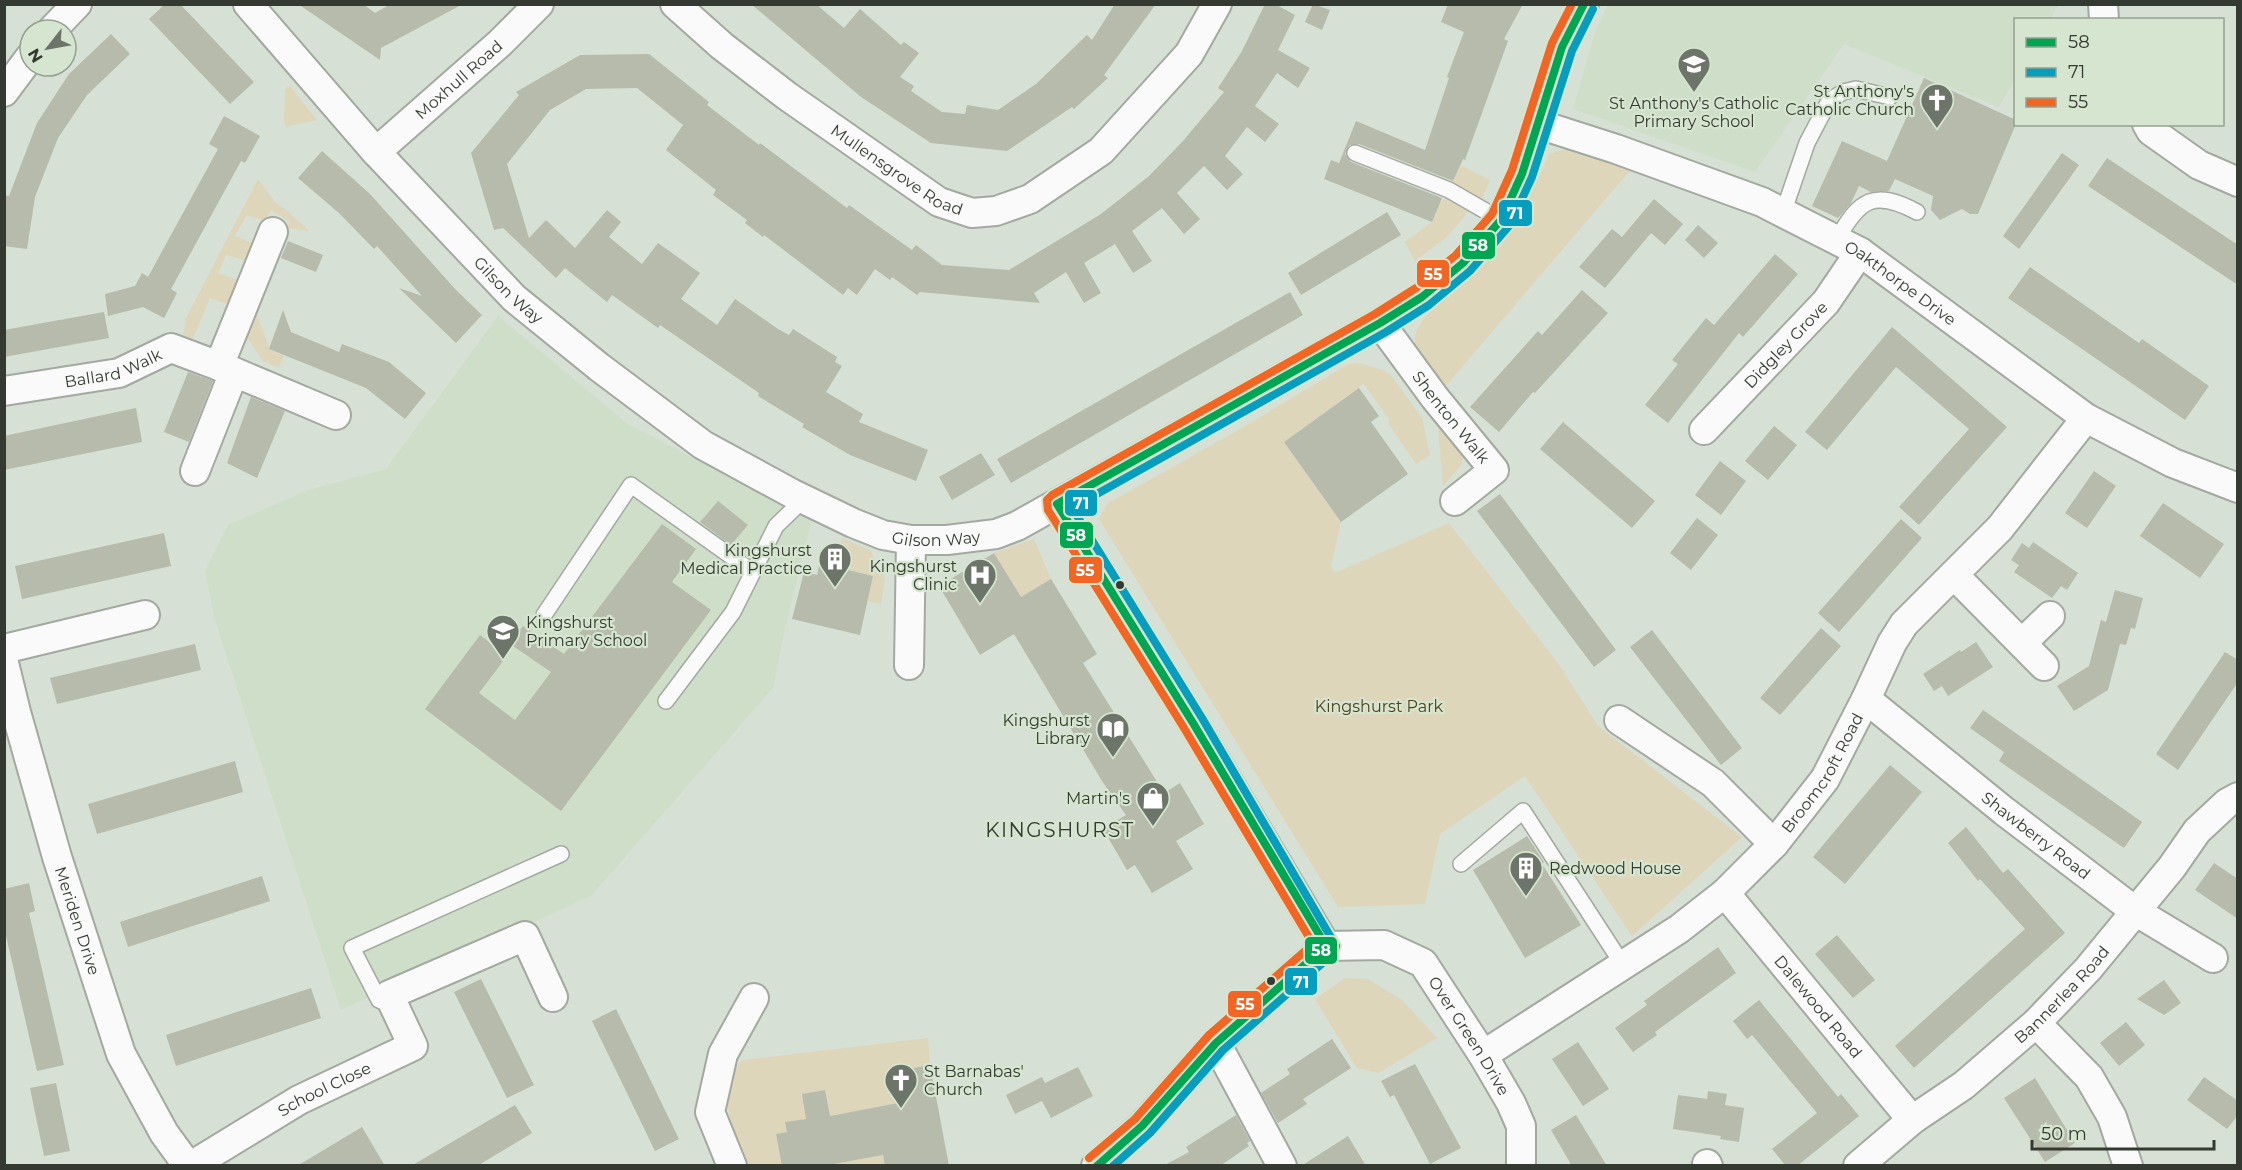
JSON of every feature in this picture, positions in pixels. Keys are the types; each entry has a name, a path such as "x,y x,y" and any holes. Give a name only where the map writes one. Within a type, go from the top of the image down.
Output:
{"street":[{"path":"63,18 77,4"},
{"name":"Gilson Way","path":"249,4 376,152 514,298 599,367 703,445 804,499 863,527 883,535 911,540 947,540 996,534 1017,526 1380,323 1422,297 1463,263 1501,220 1522,174 1562,47 1584,4"},
{"name":"Moxhull Road","path":"376,152 500,43 539,4"},
{"name":"Mullensgrove Road","path":"675,4 722,46 787,96 939,202 972,213 996,211 1030,199 1101,151 1189,54 1217,4"},
{"path":"4,92 18,73"},
{"name":"Oakthorpe Drive","path":"1538,124 1616,149 1762,202 1848,246 2086,418 2172,463 2238,488"},
{"path":"2148,126 2151,131 2199,165 2238,182"},
{"path":"195,471 273,232"},
{"name":"Didgley Grove","path":"1704,430 1826,302 1848,246"},
{"name":"Shenton Walk","path":"1380,323 1435,398 1494,470 1455,501"},
{"name":"Ballard Walk","path":"4,391 119,373 171,348 336,415"},
{"name":"Broomcroft Road","path":"1483,1055 1679,929 1725,893 1774,844 1825,779 1892,643 1905,624 2000,528 2086,418"},
{"path":"1057,504 1193,723 1326,946 1216,1043 1143,1126 1096,1166"},
{"path":"909,665 911,540"},
{"path":"1954,574 2044,666"},
{"path":"4,649 146,615"},
{"path":"2022,643 2050,615"},
{"name":"Meriden Drive","path":"4,663 9,703 121,1054 164,1133 189,1166"},
{"name":"Shawberry Road","path":"1866,699 2135,911 2213,958"},
{"path":"1619,720 1713,783 1774,844"},
{"name":"Bannerlea Road","path":"1858,1166 1912,1120 1964,1086 2036,1023 2088,969 2172,867 2197,831 2227,803 2238,797"},
{"name":"Dalewood Road","path":"1725,893 1912,1120"},
{"path":"392,1002 525,936 553,997"},
{"name":"Over Green Drive","path":"1326,946 1384,945 1423,963 1483,1055 1511,1103 1521,1126 1521,1166"},
{"path":"732,1166 710,1112 723,1054 754,998"},
{"name":"School Close","path":"189,1166 299,1100 413,1046 392,1002"},
{"path":"2036,1023 2089,1077 2112,1117 2128,1166"},
{"path":"1216,1043 1282,1166"}],"lane":[{"path":"1783,213 1807,143 1830,101 1843,92 1856,89 1890,97"},
{"path":"1355,153 1449,190 1501,220"},
{"path":"1848,246 1848,219 1856,208 1880,199 1897,202 1917,212"},
{"path":"544,615 631,485 753,572"},
{"path":"666,701 733,612 776,526 804,499"},
{"path":"1461,864 1523,811 1623,965"},
{"path":"392,1002 379,1000 352,948 561,854"}],"shaded area":[{"name":"St Anthony's Catholic Primary School","path":"1608,4 2058,5 2052,18 2014,18 2014,81 1999,107 1844,44 1755,172 1573,109 1595,32"},
{"name":"Kingshurst Primary School","path":"498,316 629,425 812,519 773,688 591,896 341,1010 215,620 205,571 228,525 308,490 386,469"}],"green space":[{"path":"290,86 317,120 286,127 284,123 285,89"},
{"path":"1570,148 1633,167 1445,387 1420,358 1415,344 1417,330 1430,312 1471,277 1499,246 1521,213 1549,154"},
{"path":"1460,165 1490,180 1481,201 1454,186 1453,182"},
{"path":"258,179 275,202 309,231 287,228 289,221 271,210 264,221 247,215 235,236 252,243 247,261 226,255 218,273 240,281 233,300 227,304 210,298 192,340 185,343 183,337 186,318"},
{"path":"1448,197 1469,211 1447,237 1415,261 1405,242 1432,222 1439,203"},
{"path":"252,313 257,315 270,350 284,356 279,368 263,361 247,337"},
{"name":"Kingshurst Park","path":"1358,363 1383,370 1391,375 1422,418 1430,455 1416,464 1388,423 1389,419 1363,383 1284,442 1341,522 1331,566 1335,573 1449,523 1558,663 1598,726 1742,837 1632,936 1525,776 1440,834 1425,904 1338,907 1099,519 1107,504 1349,364"},
{"path":"1437,417 1463,453 1462,464 1443,486"},
{"path":"842,538 870,550 885,578 881,604 868,601 873,576 848,570 837,560"},
{"path":"1034,539 1051,579 1021,597 994,553"},
{"path":"1345,978 1368,979 1402,1000 1437,1038 1378,1073 1357,1068 1315,999"},
{"path":"928,1038 930,1065 892,1072 898,1103 830,1116 825,1090 802,1094 806,1119 786,1122 787,1132 777,1134 782,1165 749,1165 733,1126 729,1112 729,1086 733,1073 742,1060"},
{"path":"883,1155 885,1166 823,1166"}],"building":[{"path":"165,4 180,4 254,82 230,104 149,19"},
{"path":"298,4 363,4 375,13 391,4 463,4 381,48 380,60"},
{"path":"751,4 816,4 844,28 860,9 901,45 904,42 919,53 900,77 914,86 911,91 942,112 965,114 967,105 998,110 1036,84 1087,35 1092,40 1115,4 1156,4 1104,75 1108,78 1074,109 1072,107 1007,151 931,143 861,97"},
{"path":"1265,4 1275,4 1295,15 1278,50 1310,68 1298,88 1277,73 1255,106 1279,124 1265,142 1247,127 1225,156 1243,174 1227,190 1204,166 1177,193 1200,219 1184,234 1162,208 1132,231 1152,261 1133,273 1115,244 1084,263 1101,293 1084,303 1066,272 1034,293 1040,303 920,292 917,295 892,277 890,280 875,269 857,295 848,288 843,295 745,223 747,220 713,195 716,190 666,150 683,125 637,88 586,89 550,110 507,164 529,238 546,220 575,248 607,210 621,222 609,237 642,264 658,243 700,273 681,299 717,325 735,299 778,329 789,335 793,329 837,357 835,362 842,366 826,392 863,414 859,422 928,450 916,481 850,455 802,427 804,424 758,396 759,393 660,325 658,328 612,295 607,302 565,268 556,278 503,228 494,230 471,153 519,95 516,92 580,55 649,54 709,102 707,105 759,145 760,143 847,208 849,205 912,250 916,245 942,265 1009,270 1101,214 1149,176 1183,141 1224,92 1218,88 1242,51"},
{"path":"1313,4 1330,10 1322,30 1305,22"},
{"path":"1448,4 1523,4 1504,39 1508,41 1465,160 1463,159 1453,181 1359,144 1349,145 1345,154 1351,162 1442,198 1432,222 1324,179 1331,160 1339,163 1356,121 1425,150 1449,78 1447,77 1464,32 1441,22"},
{"path":"111,34 130,54 87,95 58,138 35,197 27,249 4,246 4,195 9,196 37,123 66,78 78,78 78,65"},
{"path":"1924,78 2014,119 2015,126 1978,214 1970,214 1962,209 1940,220 1931,210 1933,196 1895,179 1889,191 1871,192 1859,186 1851,203 1838,218 1812,206 1842,141 1887,161"},
{"path":"224,116 260,136 245,163 241,161 171,289 177,293 164,318 143,307 108,316 105,294 135,286 142,273 148,277 218,149 209,144"},
{"path":"322,151 370,194 456,290 482,315 456,343 399,288 422,296 377,246 374,249 340,214 298,178"},
{"path":"2062,153 2079,165 2019,249 2003,236"},
{"path":"2107,158 2238,245 2238,285 2088,186"},
{"path":"1654,199 1683,224 1665,245 1651,233 1605,288 1579,267 1612,229 1622,237"},
{"path":"1387,212 1401,235 1301,295 1288,273"},
{"path":"1698,225 1718,243 1704,258 1685,240"},
{"path":"288,241 323,255 316,272 281,258"},
{"path":"1775,254 1798,274 1743,337 1739,333 1668,423 1645,405 1678,364 1672,360 1706,318 1714,325"},
{"path":"2030,267 2139,343 2142,339 2209,386 2185,420 2008,298"},
{"path":"1582,290 1608,313 1535,393 1533,392 1499,432 1470,407 1538,331 1542,335"},
{"path":"1290,292 1303,315 1011,483 997,459"},
{"path":"283,310 291,332 339,352 342,344 389,362 426,393 405,419 366,388 269,349"},
{"path":"104,312 109,338 4,357 4,330"},
{"path":"1892,327 2007,427 1919,525 1899,507 1969,429 1896,367 1827,450 1805,432"},
{"path":"188,372 213,381 189,442 164,432"},
{"path":"1359,388 1379,416 1371,422 1408,474 1341,522 1284,442"},
{"path":"251,397 285,411 257,478 227,463"},
{"path":"136,408 142,442 4,470 4,436"},
{"path":"1563,422 1655,501 1632,528 1540,449"},
{"path":"1774,426 1797,445 1768,480 1745,461"},
{"path":"981,453 995,475 952,500 939,477"},
{"path":"1720,461 1746,481 1721,515 1695,495"},
{"path":"2094,471 2116,486 2087,528 2065,513"},
{"path":"1500,494 1616,650 1594,667 1477,511"},
{"path":"718,501 748,525 731,545 700,522"},
{"path":"2163,503 2224,544 2200,578 2140,536"},
{"path":"1697,518 1718,535 1691,570 1670,553"},
{"path":"1901,519 1922,538 1839,632 1818,613"},
{"path":"662,524 696,549 672,582 711,610 561,811 425,709 480,635 507,656 479,693 515,720 551,672 510,644 523,626 564,654"},
{"path":"164,533 171,566 22,599 15,566"},
{"path":"2033,542 2078,573 2067,590 2061,586 2052,598 2014,572 2019,565 2011,560 2022,543 2029,548"},
{"path":"994,553 1021,597 1051,579 1097,654 1083,663 1164,793 1180,783 1204,824 1176,841 1193,869 1152,893 1135,865 1127,870 1103,829 1126,815 1102,781 1014,634 980,655 939,586"},
{"name":"Kingshurst Medical Practice","path":"821,557 849,563 848,570 873,576 860,635 792,619 804,572 817,575"},
{"path":"2115,590 2143,598 2135,629 2131,628 2126,645 2120,644 2108,690 2074,711 2057,686 2089,666 2101,620 2106,622"},
{"path":"1821,628 1841,646 1780,715 1760,698"},
{"path":"1652,630 1742,748 1721,765 1630,647"},
{"path":"1976,642 1993,667 1948,696 1942,686 1934,691 1923,674"},
{"path":"195,644 201,670 57,704 50,678"},
{"path":"2225,652 2238,660 2238,682 2178,770 2156,754"},
{"path":"1983,710 2142,822 2124,848 1999,761 2004,752 1970,728"},
{"path":"235,761 243,792 97,834 88,804"},
{"path":"1890,765 1922,792 1845,884 1813,857"},
{"path":"1966,827 2003,873 2008,869 2065,933 1914,1068 1895,1046 2025,929 1980,879 1978,881 1948,843"},
{"name":"Redwood House","path":"1527,836 1581,925 1525,958 1473,870"},
{"path":"2214,863 2238,879 2238,919 2195,890"},
{"path":"262,876 270,901 128,947 120,922"},
{"path":"29,883 35,911 29,913 64,1065 37,1071 4,927 4,889"},
{"path":"1837,935 1875,980 1853,998 1815,954"},
{"path":"1718,947 1736,973 1655,1032 1657,1035 1633,1052 1615,1028 1647,1005 1644,1001"},
{"path":"481,979 534,1085 507,1098 454,992"},
{"path":"2164,980 2181,1003 2164,1015 2137,999"},
{"path":"311,988 321,1018 176,1066 166,1035"},
{"path":"1759,1000 1838,1097 1841,1094 1859,1116 1797,1166 1786,1166 1772,1149 1817,1113 1752,1035 1747,1039 1733,1021"},
{"path":"616,1009 679,1139 655,1151 592,1021"},
{"path":"2126,1022 2145,1045 2119,1066 2100,1043"},
{"path":"1332,1039 1351,1068 1303,1099 1307,1104 1278,1123 1261,1093 1290,1074 1287,1069"},
{"path":"1578,1042 1609,1089 1583,1106 1552,1059"},
{"path":"1415,1064 1461,1148 1430,1164 1394,1095 1390,1097 1381,1081"},
{"name":"St Barnabas' Church","path":"930,1065 949,1166 885,1166 883,1155 823,1166 782,1166 776,1134 787,1132 785,1122 806,1119 802,1094 825,1090 830,1116 898,1103 892,1072"},
{"path":"1078,1067 1093,1096 1051,1118 1042,1101 1015,1114 1006,1095 1042,1077 1045,1083"},
{"path":"2204,1077 2238,1101 2238,1115 2227,1129 2187,1100"},
{"path":"2035,1078 2075,1143 2045,1162 2004,1098"},
{"path":"56,1083 70,1151 44,1156 30,1088"},
{"path":"1708,1091 1727,1094 1725,1105 1744,1108 1739,1142 1720,1139 1721,1136 1673,1129 1678,1095 1707,1099"},
{"path":"515,1105 532,1133 477,1166 411,1166"},
{"path":"1236,1115 1250,1141 1247,1143 1249,1146 1220,1166 1163,1166 1189,1152 1186,1147"},
{"path":"1576,1115 1607,1166 1572,1166 1551,1130"},
{"path":"362,1127 385,1166 297,1166"},
{"path":"1348,1136 1366,1166 1301,1166"}],"transit line":[{"name":"55","path":"1089,1158 1135,1119 1209,1035 1313,944 1184,728 1048,510 1047,500 1052,495 1375,314 1416,288 1456,255 1492,214 1512,170 1552,43 1572,4"},
{"name":"58","path":"1097,1166 1142,1126 1216,1043 1326,946 1193,723 1057,504 1380,323 1422,297 1463,263 1501,220 1522,174 1562,47 1584,4"},
{"name":"71","path":"1113,1166 1150,1133 1223,1050 1333,954 1336,946 1202,718 1072,508 1386,332 1429,305 1470,271 1510,225 1532,177 1572,51 1593,9"}],"place":[{"name":"St Anthony's Catholic Primary School","path":"1694,93"},
{"name":"St Anthony's Catholic Church","path":"1937,129"},
{"name":"Kingshurst Medical Practice","path":"835,588"},
{"name":"Kingshurst Clinic","path":"980,604"},
{"name":"Kingshurst Primary School","path":"503,660"},
{"name":"Kingshurst Library","path":"1113,758"},
{"name":"Martin's","path":"1153,827"},
{"name":"Redwood House","path":"1526,897"},
{"name":"St Barnabas' Church","path":"901,1109"}],"district":[{"name":"KINGSHURST","path":"1060,830"}]}
